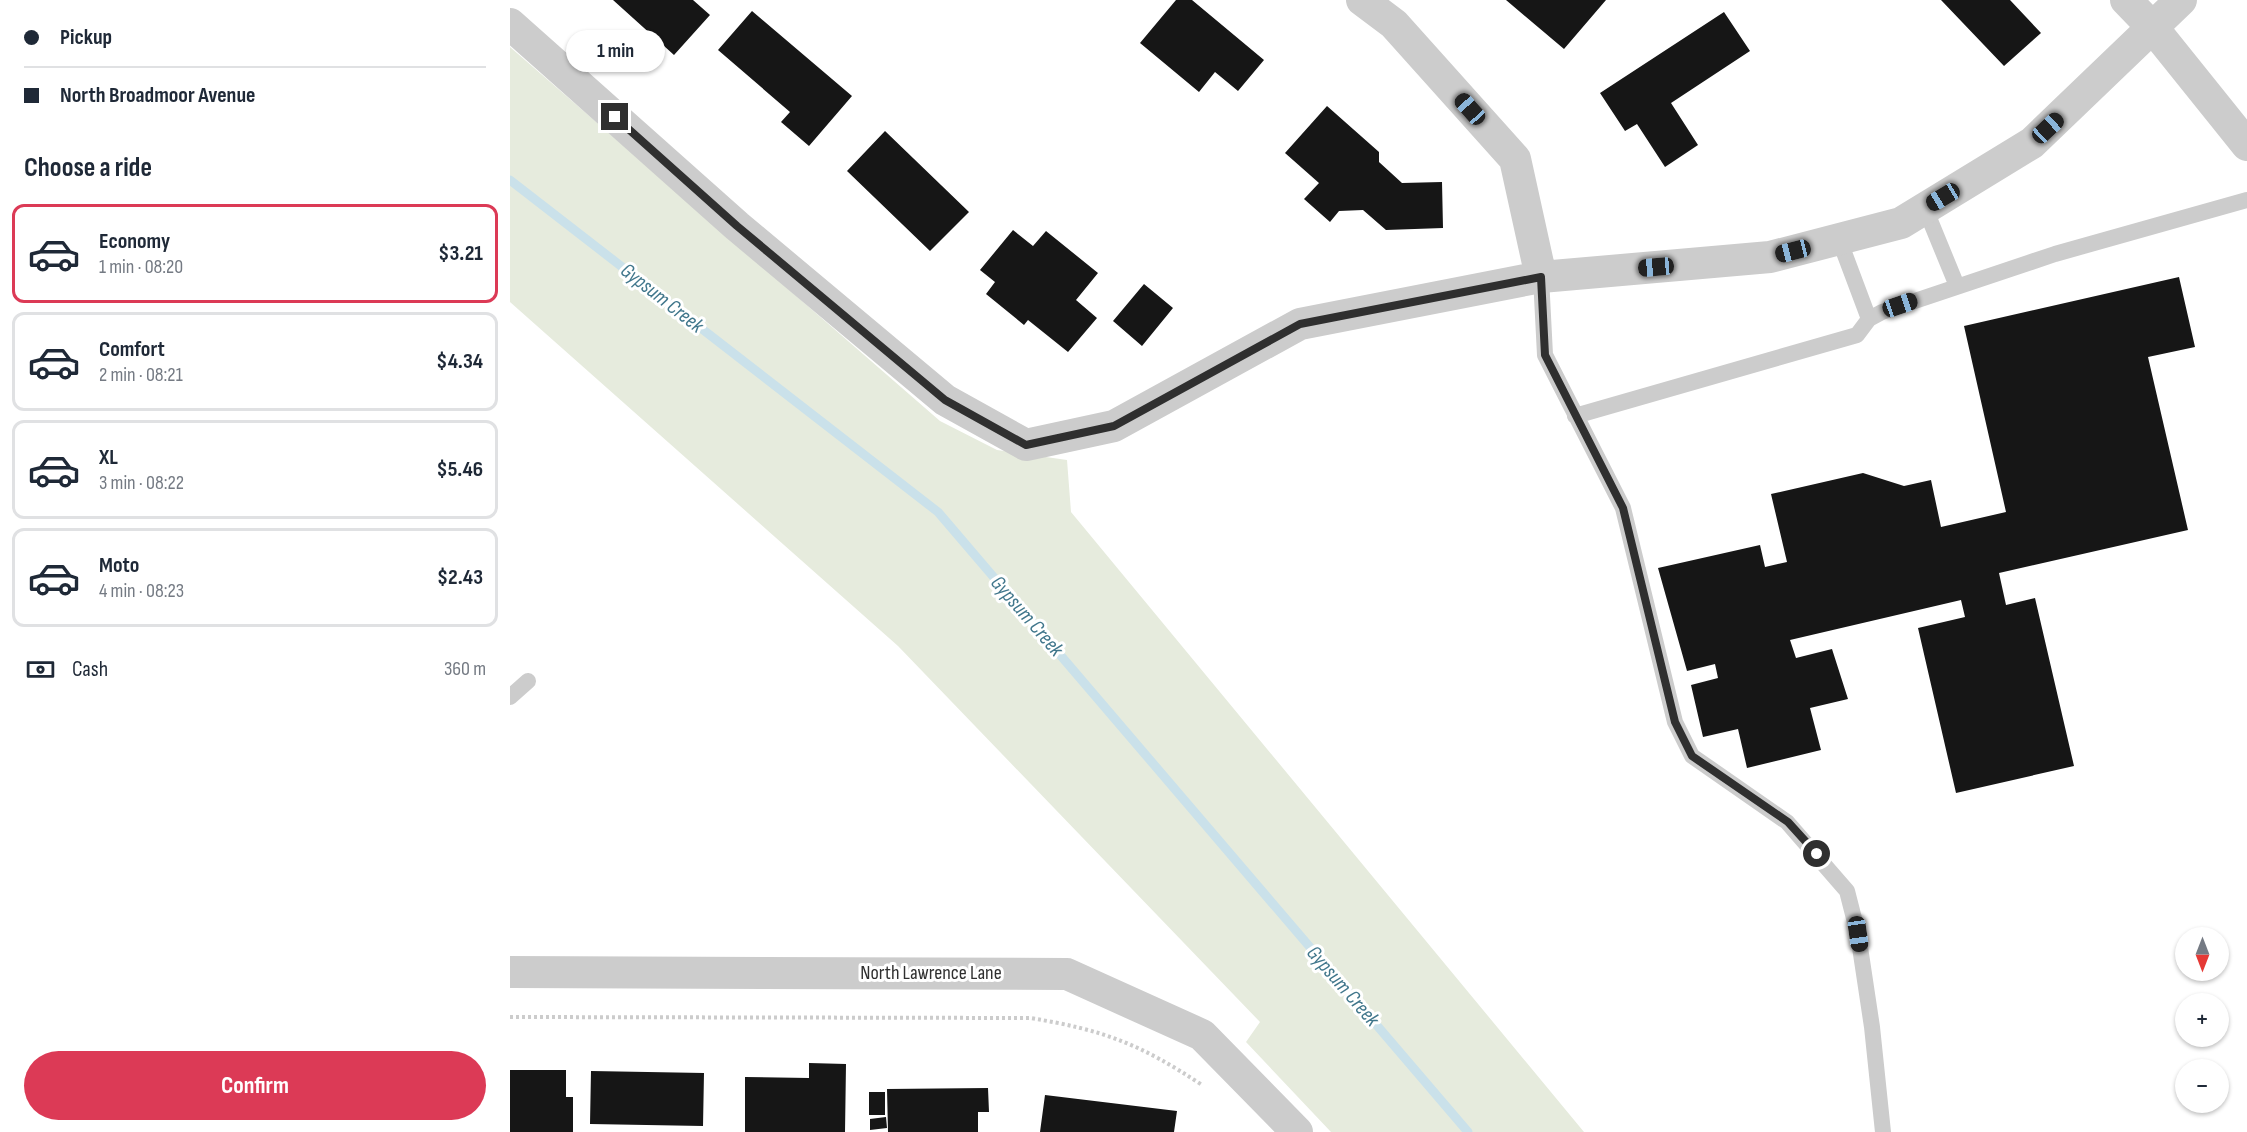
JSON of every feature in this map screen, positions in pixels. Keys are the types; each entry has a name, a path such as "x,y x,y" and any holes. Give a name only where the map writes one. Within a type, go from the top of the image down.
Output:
{"street":[{"path":"1362,0 1394,24 1515,159 1541,277"},
{"path":"2126,0 2153,28 2247,145"},
{"path":"510,24 737,226 945,400 1026,445 1114,426 1300,324 1541,277 1770,257 1900,223 2032,143 2181,0"},
{"name":"North Lawrence Lane","path":"510,972 1067,974 1202,1035 1297,1132"}],"lane":[{"path":"1575,416 1857,335 1869,319 1882,312 1957,286 2055,254 2247,200"},
{"path":"1925,208 1957,286"},
{"path":"1839,239 1869,319"},
{"path":"1541,277 1545,355 1623,508 1675,722 1692,756 1788,822 1847,891 1858,934 1871,1016 1883,1132"},
{"path":"510,697 528,681"}],"path":[{"path":"510,1017 1030,1018 1079,1026 1115,1036 1157,1055 1212,1092"}],"shaded area":[{"path":"510,47 940,421 997,450 1067,460 1071,512 1584,1132 1331,1132 1246,1042 1260,1022 898,646 510,302"}],"building":[{"path":"613,0 693,0 710,15 674,55"},
{"path":"1176,0 1192,0 1264,60 1238,91 1215,72 1199,92 1140,43"},
{"path":"1506,0 1606,0 1564,49"},
{"path":"1941,0 2010,0 2041,33 2004,66"},
{"path":"752,11 852,96 809,146 781,122 790,112 718,50"},
{"path":"1724,12 1750,51 1671,103 1698,145 1665,167 1637,124 1625,131 1600,93"},
{"path":"1327,106 1379,152 1379,162 1402,183 1442,182 1443,228 1386,230 1363,210 1339,211 1330,222 1304,199 1319,183 1285,153"},
{"path":"885,131 969,212 930,251 847,171"},
{"path":"1013,230 1033,246 1046,231 1098,273 1076,300 1097,318 1068,352 1028,320 1024,325 986,294 995,282 980,270"},
{"path":"2179,277 2195,347 2148,357 2188,530 1999,573 2006,605 2035,598 2074,766 1956,793 1918,628 1965,617 1961,600 1790,640 1796,658 1832,649 1848,699 1810,708 1821,750 1747,768 1738,729 1703,737 1691,685 1718,678 1715,664 1687,671 1658,568 1760,545 1765,567 1787,562 1771,494 1863,473 1904,486 1931,480 1941,527 2006,512 1964,326"},
{"path":"1144,284 1173,308 1142,346 1113,321"},
{"path":"809,1063 846,1064 845,1132 745,1132 745,1077 809,1078"},
{"path":"510,1070 566,1070 566,1097 573,1097 573,1132 510,1132"},
{"path":"591,1071 704,1073 703,1126 590,1124"},
{"path":"988,1088 989,1112 978,1112 978,1132 888,1132 887,1089"},
{"path":"869,1092 885,1092 885,1115 869,1115"},
{"path":"1045,1095 1177,1111 1174,1132 1040,1132"},
{"path":"886,1117 887,1128 870,1130 870,1119"}],"waterway":[{"name":"Gypsum Creek","path":"510,180 938,512 1468,1132"}],"route":[{"path":"615,117 737,226 945,400 1026,445 1114,426 1300,324 1541,277 1545,355 1623,508 1675,722 1683,739 1692,756 1788,822 1817,854"}]}
